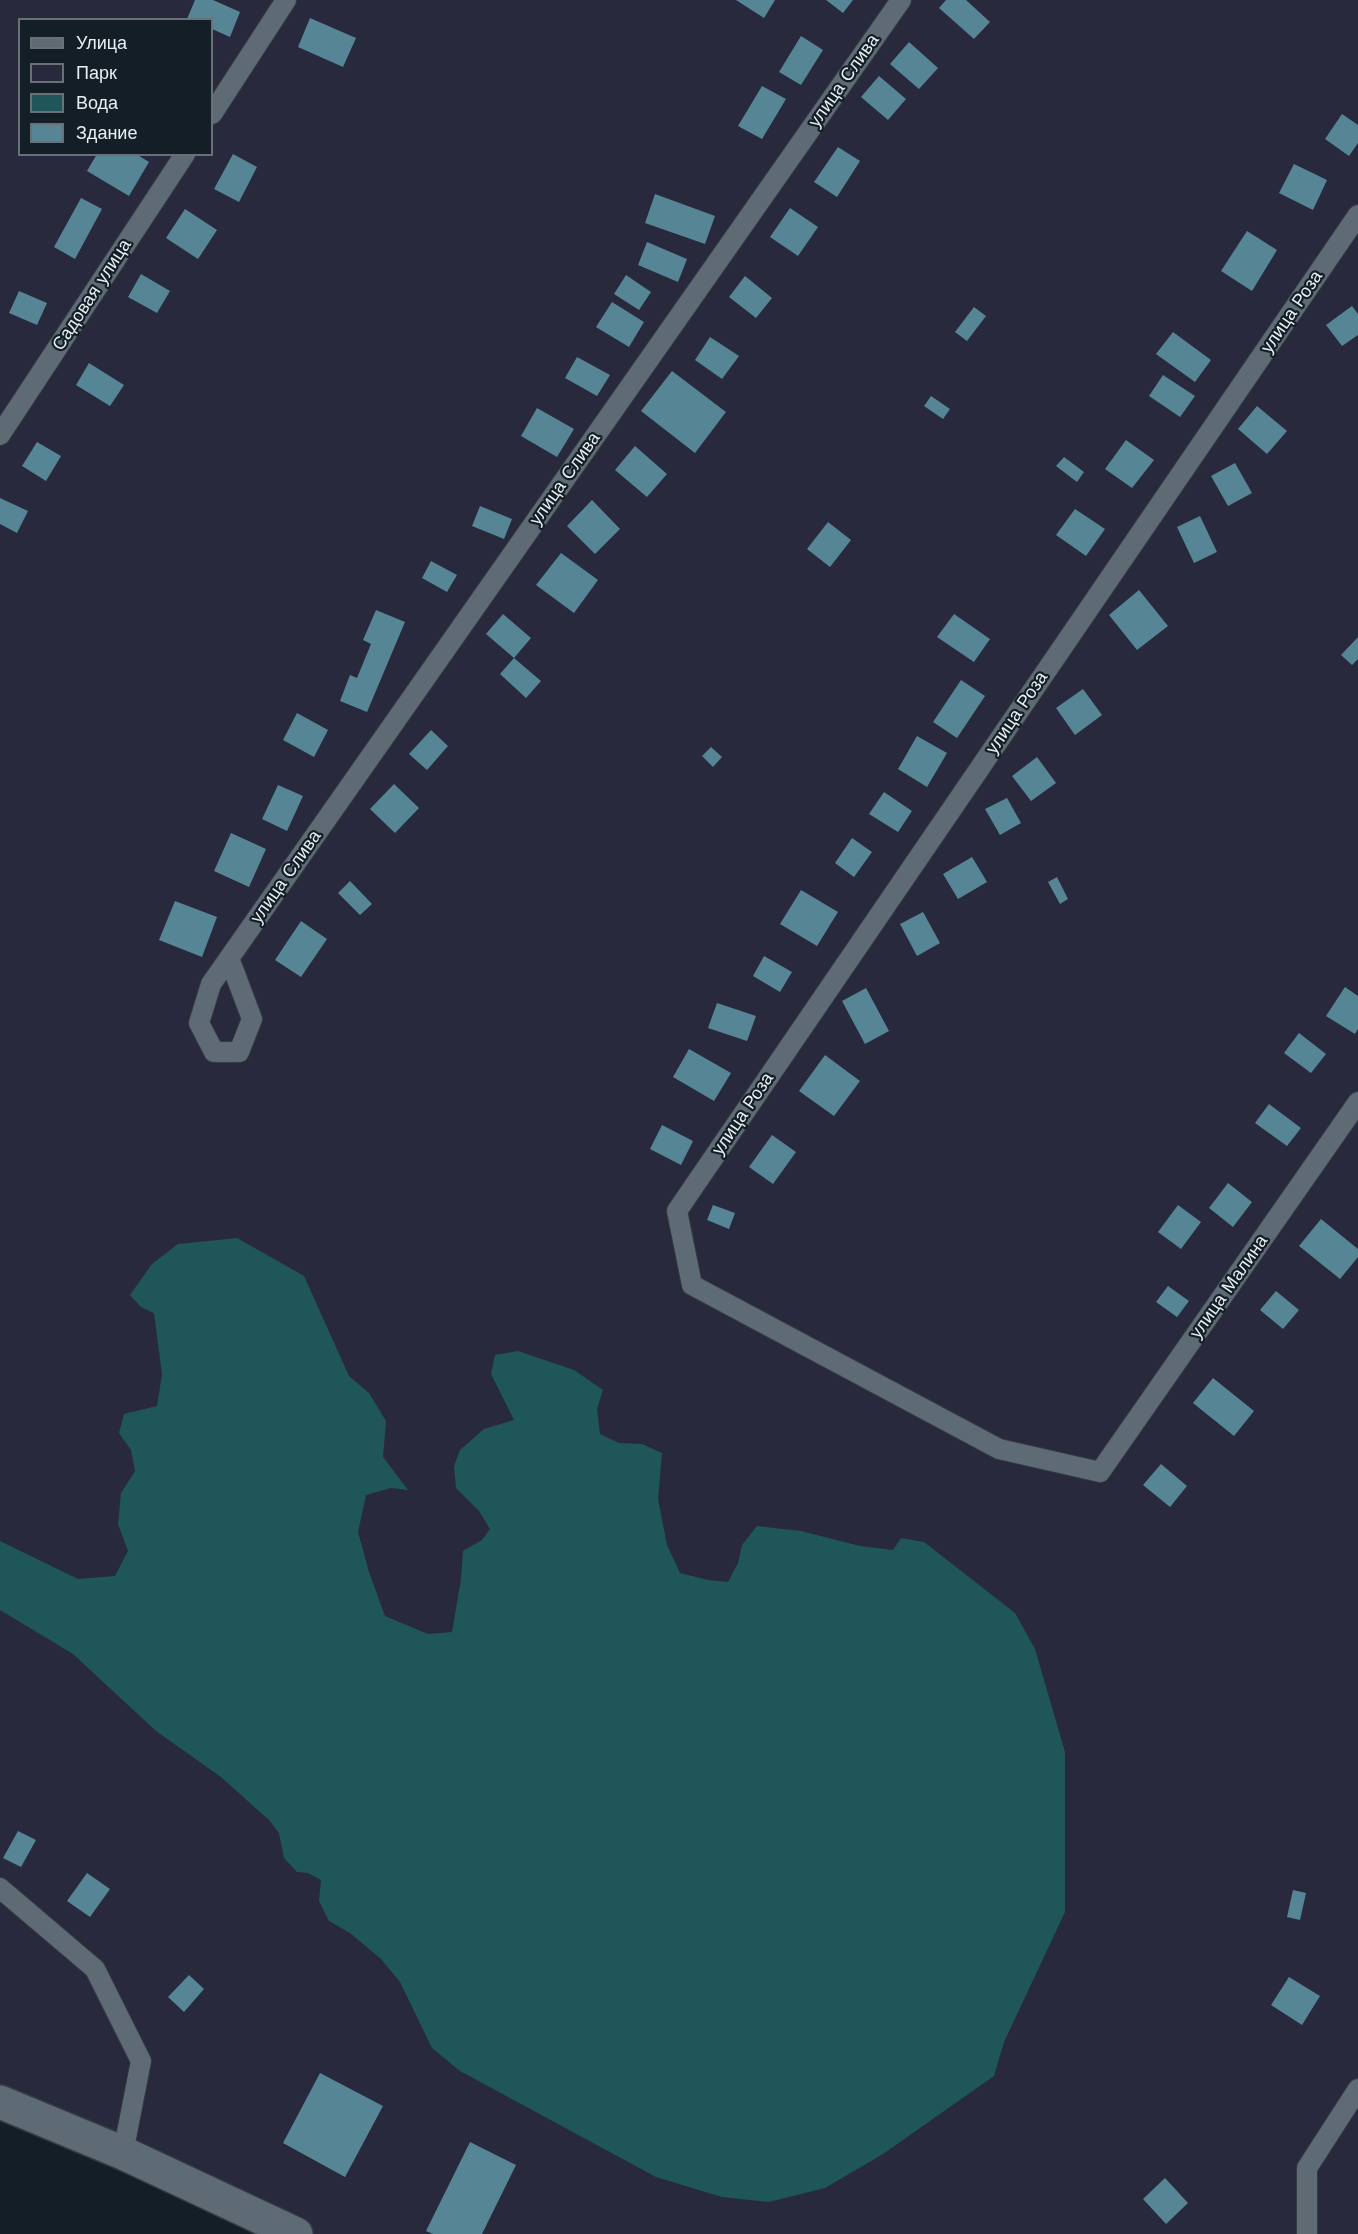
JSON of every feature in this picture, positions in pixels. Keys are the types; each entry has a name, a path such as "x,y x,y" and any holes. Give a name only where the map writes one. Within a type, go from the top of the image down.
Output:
{"street":[{"path":"0,2102 123,2153 296,2234"}],"lane":[{"path":"213,112 286,0"},
{"name":"улица Слива","path":"230,958 901,0"},
{"name":"Садовая улица","path":"0,435 184,156"},
{"name":"улица Роза","path":"1100,1472 999,1449 692,1285 677,1211 1358,215"},
{"name":"улица Малина","path":"1100,1472 1358,1102"},
{"path":"0,1888 95,1969 141,2061 123,2153"},
{"path":"1307,2234 1307,2168 1358,2089"}],"green space":[{"path":"0,0 1358,0 1358,2234 256,2234 0,2112"}],"water":[{"path":"237,1238 304,1276 349,1376 369,1393 386,1421 383,1457 408,1490 391,1488 366,1495 358,1532 385,1616 428,1634 452,1632 463,1551 482,1540 490,1529 479,1511 456,1488 454,1466 460,1450 484,1429 514,1420 491,1374 495,1355 518,1351 574,1370 603,1390 597,1409 600,1434 619,1443 642,1444 662,1453 658,1499 667,1545 680,1573 728,1582 738,1563 742,1545 757,1526 801,1531 860,1546 893,1550 901,1538 924,1542 1015,1613 1035,1649 1065,1752 1065,1912 1004,2042 994,2076 883,2154 825,2188 769,2202 722,2197 656,2177 460,2071 432,2048 400,1982 381,1959 350,1933 329,1921 319,1901 321,1880 308,1873 297,1872 284,1858 279,1833 269,1820 221,1777 156,1731 73,1654 0,1610 0,1541 78,1579 115,1576 128,1551 118,1524 121,1493 135,1471 131,1450 119,1433 124,1414 157,1406 162,1374 154,1313 141,1307 130,1295 152,1264 178,1244"}],"building":[{"path":"195,0 213,0 240,12 230,37 213,29 213,18 187,18"},
{"path":"736,0 775,0 764,18"},
{"path":"826,0 853,0 843,13"},
{"path":"946,0 966,0 990,22 974,39 939,8"},
{"path":"310,18 356,38 343,67 298,47"},
{"path":"801,36 823,50 801,85 779,72"},
{"path":"909,42 938,68 919,89 890,64"},
{"path":"879,76 906,99 888,120 861,97"},
{"path":"762,86 786,99 762,139 738,126"},
{"path":"1342,114 1358,125 1358,143 1349,156 1325,139"},
{"path":"838,147 860,161 837,197 814,182"},
{"path":"233,154 257,167 239,202 214,189"},
{"path":"96,156 139,156 149,162 129,196 87,171"},
{"path":"1294,164 1327,180 1313,210 1279,193"},
{"path":"655,194 715,216 705,244 645,223"},
{"path":"81,198 102,209 75,259 54,247"},
{"path":"790,208 818,227 798,256 770,237"},
{"path":"185,209 217,230 198,259 166,238"},
{"path":"1247,231 1277,250 1252,291 1221,271"},
{"path":"647,242 687,259 678,282 638,265"},
{"path":"141,274 170,291 157,313 128,297"},
{"path":"626,275 651,292 639,310 614,294"},
{"path":"745,276 772,298 756,318 729,297"},
{"path":"19,291 47,303 37,325 9,313"},
{"path":"612,302 644,322 629,347 596,327"},
{"path":"1352,306 1358,314 1358,335 1342,346 1326,325"},
{"path":"974,307 986,316 967,341 955,332"},
{"path":"1173,332 1211,360 1195,382 1156,354"},
{"path":"710,337 739,356 722,379 695,360"},
{"path":"577,357 610,375 597,396 565,378"},
{"path":"89,363 124,385 110,406 76,385"},
{"path":"672,371 726,412 695,453 641,411"},
{"path":"1163,375 1195,396 1180,417 1149,396"},
{"path":"931,396 950,409 943,419 924,406"},
{"path":"1257,406 1287,431 1267,454 1238,429"},
{"path":"537,408 574,429 557,457 521,436"},
{"path":"1126,440 1154,460 1132,488 1105,469"},
{"path":"37,442 61,456 46,481 22,466"},
{"path":"635,446 667,474 647,497 615,470"},
{"path":"1064,457 1084,472 1077,482 1056,466"},
{"path":"1235,463 1252,493 1228,506 1211,476"},
{"path":"0,498 28,511 17,533 0,524"},
{"path":"592,500 620,529 595,554 567,526"},
{"path":"480,506 512,519 504,539 472,526"},
{"path":"1075,509 1105,529 1086,556 1056,535"},
{"path":"1200,516 1217,552 1194,563 1177,527"},
{"path":"828,522 851,540 830,567 807,549"},
{"path":"561,553 598,580 574,613 536,585"},
{"path":"431,561 457,575 447,592 422,578"},
{"path":"1139,590 1168,626 1137,650 1109,615"},
{"path":"376,610 405,622 367,712 340,701 350,675 357,678 371,644 363,640"},
{"path":"503,614 531,638 514,658 486,634"},
{"path":"954,614 990,639 974,662 937,637"},
{"path":"1358,637 1358,659 1352,665 1341,655"},
{"path":"514,658 541,681 526,698 500,674"},
{"path":"961,680 985,696 957,738 933,722"},
{"path":"1083,689 1102,715 1075,735 1056,708"},
{"path":"297,713 328,730 314,757 283,740"},
{"path":"431,730 448,746 427,770 409,754"},
{"path":"917,736 947,753 927,787 898,769"},
{"path":"711,747 722,757 713,767 702,756"},
{"path":"1037,757 1056,783 1031,801 1012,776"},
{"path":"394,784 419,808 395,833 370,809"},
{"path":"278,785 303,796 287,831 262,819"},
{"path":"884,792 912,811 898,832 869,814"},
{"path":"1007,798 1021,823 1000,835 985,809"},
{"path":"231,833 266,849 249,887 214,871"},
{"path":"852,838 872,852 854,877 835,863"},
{"path":"972,857 987,882 958,899 943,874"},
{"path":"1057,877 1068,899 1060,904 1048,882"},
{"path":"350,881 372,904 360,915 338,893"},
{"path":"801,890 838,912 817,946 780,924"},
{"path":"175,901 217,917 202,957 159,940"},
{"path":"923,912 940,943 917,956 900,924"},
{"path":"301,921 327,939 301,977 275,960"},
{"path":"764,956 792,972 780,992 753,976"},
{"path":"1345,987 1358,996 1358,1029 1355,1034 1326,1016"},
{"path":"866,988 889,1031 865,1044 842,1001"},
{"path":"717,1003 756,1016 747,1041 708,1028"},
{"path":"1299,1033 1326,1054 1311,1073 1284,1053"},
{"path":"689,1049 731,1073 714,1101 673,1077"},
{"path":"825,1055 860,1081 834,1116 799,1091"},
{"path":"1269,1104 1301,1128 1287,1146 1255,1123"},
{"path":"662,1125 693,1141 681,1165 650,1149"},
{"path":"772,1135 796,1152 773,1184 749,1167"},
{"path":"1228,1183 1252,1202 1233,1227 1209,1208"},
{"path":"713,1205 735,1213 729,1229 707,1220"},
{"path":"1178,1205 1201,1222 1181,1249 1158,1232"},
{"path":"1321,1219 1358,1249 1358,1257 1340,1279 1299,1246"},
{"path":"1168,1286 1189,1301 1177,1317 1156,1302"},
{"path":"1276,1291 1299,1310 1283,1329 1260,1310"},
{"path":"1213,1378 1254,1411 1234,1436 1193,1403"},
{"path":"1161,1464 1187,1486 1170,1507 1143,1485"},
{"path":"18,1831 36,1840 21,1867 3,1858"},
{"path":"87,1873 110,1889 90,1917 67,1901"},
{"path":"1293,1890 1306,1893 1300,1920 1287,1917"},
{"path":"189,1975 204,1989 184,2012 168,1997"},
{"path":"1289,1977 1320,1996 1302,2025 1271,2005"},
{"path":"320,2073 383,2106 345,2177 283,2143"},
{"path":"470,2142 516,2165 482,2234 433,2234 426,2231"},
{"path":"1165,2178 1188,2203 1166,2224 1143,2199"}]}
